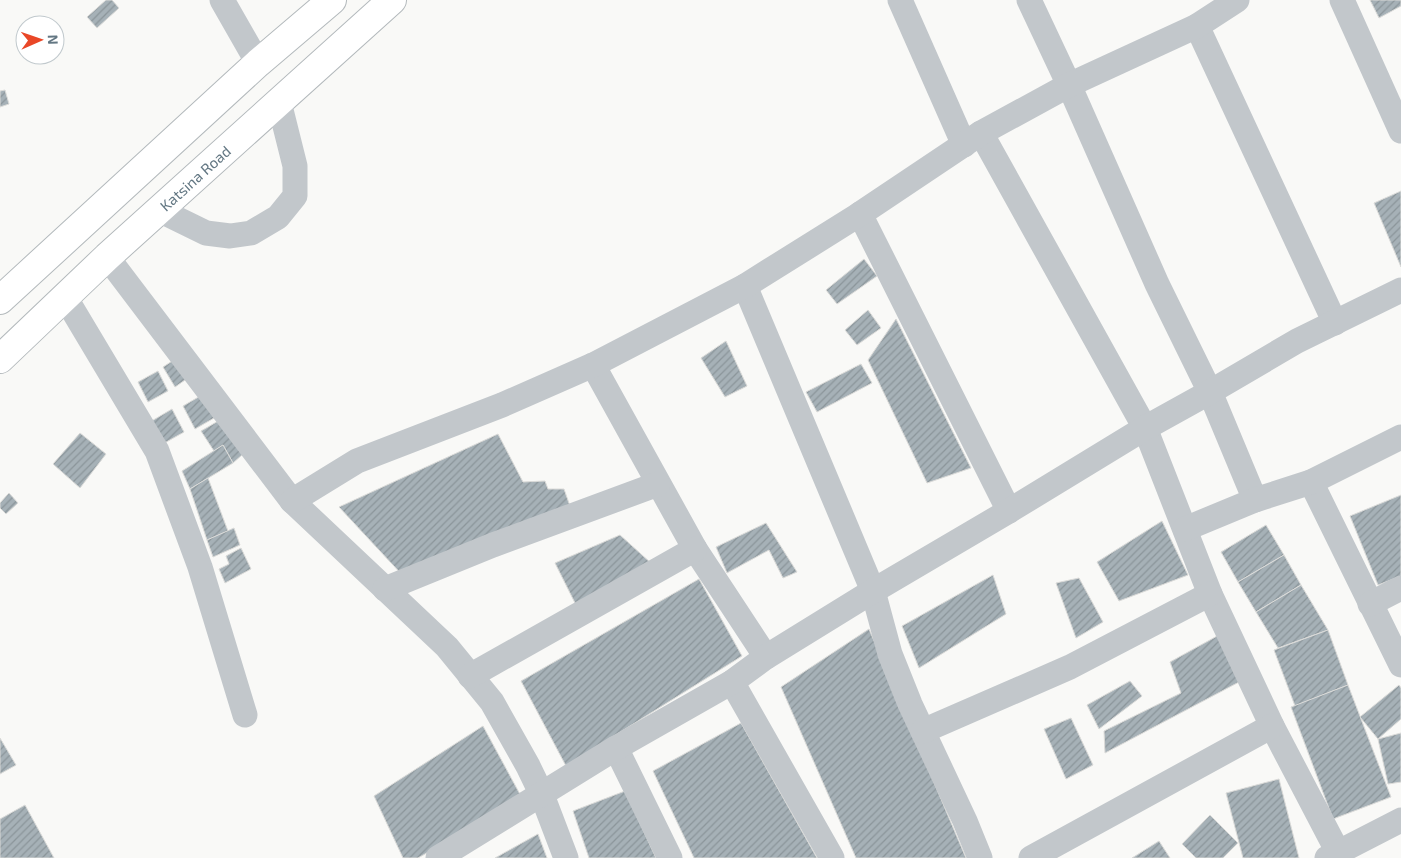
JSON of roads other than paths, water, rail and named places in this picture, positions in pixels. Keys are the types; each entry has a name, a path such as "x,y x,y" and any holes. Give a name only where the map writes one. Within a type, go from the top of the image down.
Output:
{"highway":[{"path":"0,300 258,63 332,0"},
{"name":"Katsina Road","path":"0,358 107,257 392,0"}],"street":[{"path":"222,0 258,63"},
{"path":"900,0 973,139 1145,428 1210,594 1335,856 1401,820"},
{"path":"1029,0 1069,85 1157,284 1210,392 1255,500"},
{"path":"292,501 357,461 502,405 593,365 745,286 860,214 973,139 1069,85 1197,26 1237,0"},
{"path":"1342,0 1401,131"},
{"path":"1197,26 1335,323"},
{"path":"159,210 206,233 230,236 251,233 278,217 295,196 295,166 279,102"},
{"path":"860,214 1009,511"},
{"path":"107,257 292,501 447,647 492,702 542,795 566,858"},
{"path":"745,286 873,591 890,654 910,704 980,858"},
{"path":"438,858 616,748 732,682 766,657 873,591 1145,428 1297,341 1401,290"},
{"path":"64,297 158,451 200,567 245,715"},
{"path":"593,365 694,549 766,657"},
{"path":"1185,529 1255,500 1310,482 1401,438"},
{"path":"1310,482 1401,665"},
{"path":"385,589 493,545 658,484"},
{"path":"470,676 694,549"},
{"path":"1370,604 1401,588"},
{"path":"923,731 1070,667 1210,594"},
{"path":"732,682 832,858"},
{"path":"1031,858 1272,726"},
{"path":"616,748 670,858"}]}
